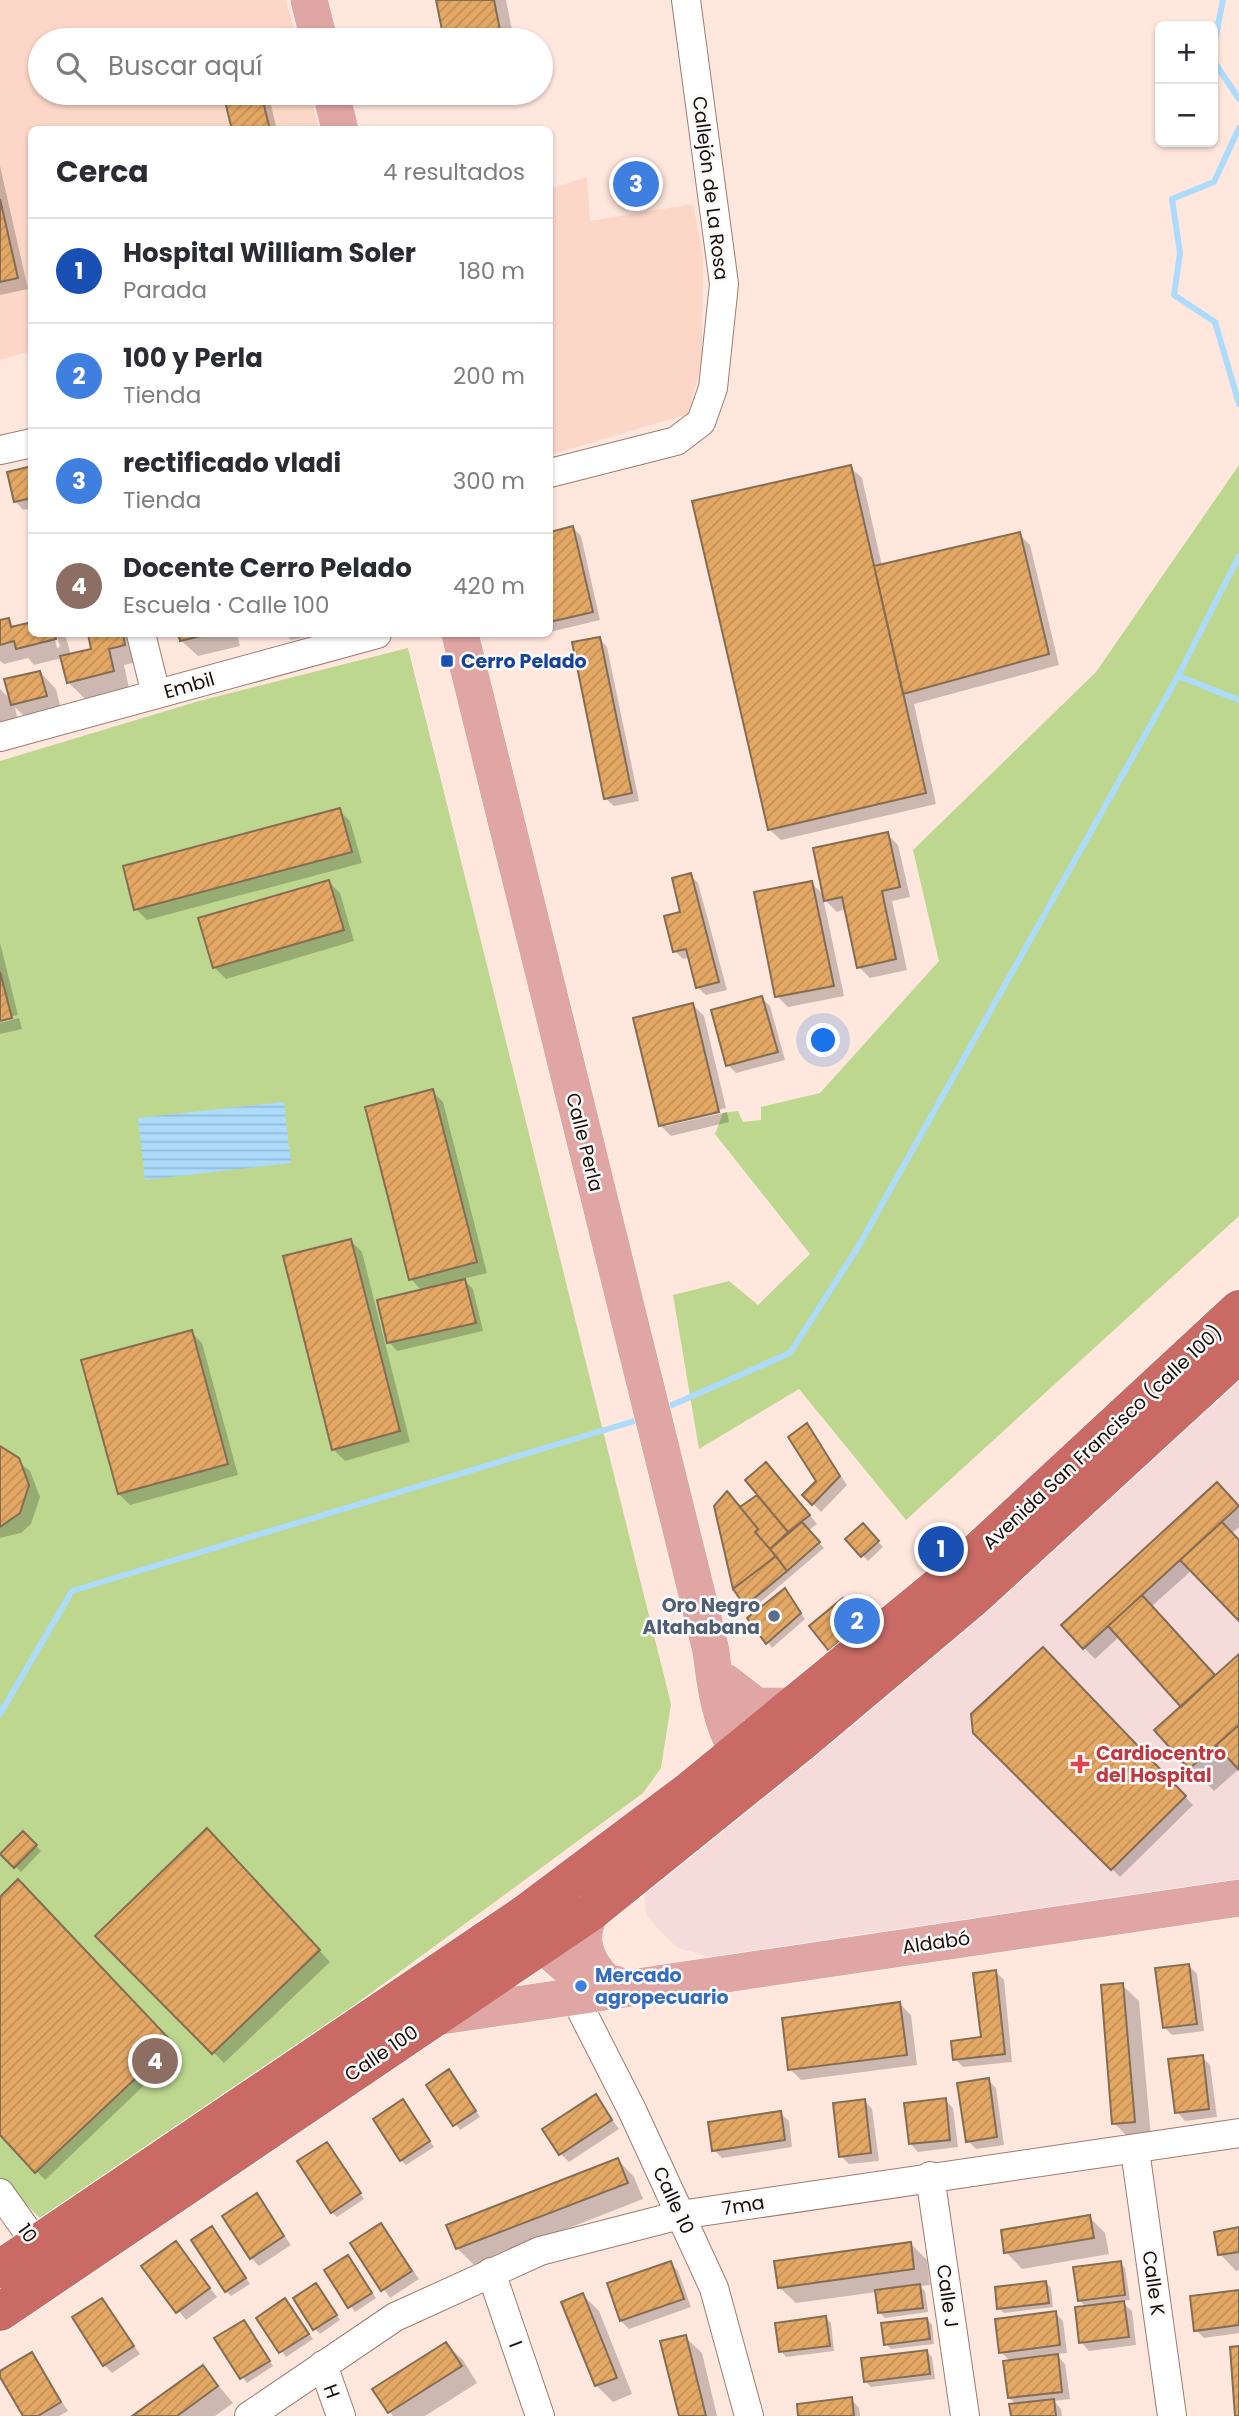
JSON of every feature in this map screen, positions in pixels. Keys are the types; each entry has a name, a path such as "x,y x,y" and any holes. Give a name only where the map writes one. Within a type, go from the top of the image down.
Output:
{"highway":[{"name":"Avenida San Francisco (calle 100)","path":"745,1766 791,1706 952,1575 1239,1309"},
{"name":"Avenida San Francisco (calle 100)","path":"745,1766 973,1598 1239,1354"},
{"name":"Calle 100","path":"0,2269 46,2258 435,2017 690,1790 745,1766"},
{"name":"Calle 100","path":"0,2312 46,2258 535,1929 591,1912 745,1766"}],"main road":[{"path":"309,0 316,28"},
{"path":"334,105 339,126"},
{"name":"Calle Perla","path":"461,637 717,1671 728,1735 745,1766"},
{"path":"717,1671 756,1706 791,1706"},
{"path":"690,1790 703,1762 710,1733 717,1671"},
{"name":"Aldabó","path":"435,2017 620,1984 1239,1898"},
{"path":"591,1912 583,1933 585,1952 593,1970 620,1984"},
{"path":"535,1929 573,1994"},
{"name":"Aldabó","path":"535,1929 568,1970 620,1984"}],"street":[{"name":"Callejón de La Rosa","path":"553,472 676,441 701,422 713,388 724,284 687,0"},
{"path":"0,450 28,444"},
{"path":"142,637 156,694"},
{"name":"Embil","path":"0,737 366,637"},
{"path":"601,2048 602,2023 614,2004 620,1984"},
{"name":"Calle 10","path":"573,1994 714,2288 749,2416"},
{"name":"7ma","path":"249,2416 394,2317 540,2251 680,2215 930,2176 1135,2150 1239,2133"},
{"name":"Calle K","path":"1135,2150 1172,2416"},
{"name":"Calle J","path":"930,2176 965,2416"},
{"name":"10","path":"0,2193 46,2258"},
{"name":"I","path":"491,2272 540,2416"},
{"name":"H","path":"323,2365 341,2416"}],"shaded area":[{"path":"0,0 286,0 294,28 28,28 28,105 313,105 318,126 28,126 28,352 0,360"},
{"path":"587,177 590,221 693,204 703,255 702,362 688,414 553,454 553,188"},
{"path":"1239,1374 1239,1879 710,1957 678,1948 659,1930 646,1914 645,1896 654,1872"}],"green space":[{"path":"1239,465 1239,1216 906,1520 799,1389 699,1449 673,1295 729,1281 758,1305 810,1254 715,1134 723,1113 738,1111 743,1122 761,1120 761,1107 820,1093 939,961 913,850 1096,672"},
{"path":"408,648 671,1704 661,1768 643,1793 228,2098 43,2221 0,2179 0,761 199,701"}],"water":[{"path":"284,1102 291,1163 145,1180 138,1118"}],"building":[{"path":"436,0 494,0 500,28 442,28"},
{"path":"226,105 264,105 269,126 231,126"},
{"path":"0,199 18,278 0,282"},
{"path":"851,465 926,793 768,830 692,501"},
{"path":"28,467 28,499 14,502 7,472"},
{"path":"573,526 593,612 553,621 553,531"},
{"path":"1020,532 1049,654 903,694 874,566"},
{"path":"9,618 11,627 28,623 28,637 56,639 16,649 14,641 0,645 0,620"},
{"path":"89,637 124,637 125,645 109,649 114,671 67,683 60,656 91,649"},
{"path":"179,637 197,637 180,641"},
{"path":"600,637 632,793 604,799 572,642"},
{"path":"40,671 47,696 11,705 4,679"},
{"path":"340,808 352,852 134,910 123,866"},
{"path":"888,832 900,887 882,891 896,959 857,968 842,897 824,901 813,848"},
{"path":"691,873 719,982 696,988 686,949 673,952 664,916 680,912 672,878"},
{"path":"329,880 344,930 213,968 198,918"},
{"path":"812,881 834,986 775,997 754,892"},
{"path":"0,972 12,1018 0,1021"},
{"path":"762,996 778,1052 726,1066 711,1010"},
{"path":"693,1003 719,1112 659,1126 633,1018"},
{"path":"433,1089 477,1262 409,1280 365,1107"},
{"path":"351,1239 400,1431 332,1450 283,1256"},
{"path":"465,1279 476,1323 387,1343 377,1300"},
{"path":"192,1330 228,1464 118,1494 81,1360"},
{"path":"807,1423 840,1476 812,1505 802,1495 816,1481 788,1437"},
{"path":"0,1446 19,1458 29,1485 20,1513 0,1527"},
{"path":"766,1462 810,1515 788,1532 745,1480"},
{"path":"1217,1482 1239,1506 1083,1649 1061,1625"},
{"path":"727,1491 758,1529 755,1532 776,1556 733,1589 714,1506"},
{"path":"757,1495 788,1532 770,1549 755,1532 758,1529 740,1507"},
{"path":"802,1522 820,1542 787,1571 770,1549"},
{"path":"1222,1522 1239,1540 1239,1621 1180,1560"},
{"path":"863,1523 879,1541 861,1557 845,1539"},
{"path":"776,1556 787,1571 745,1606 733,1589"},
{"name":"Oro Negro Altahabana","path":"785,1588 801,1613 766,1644 747,1618"},
{"path":"1142,1595 1215,1675 1181,1707 1108,1626"},
{"path":"843,1598 863,1621 829,1651 809,1626"},
{"name":"Cardiocentro del Hospital","path":"1043,1647 1186,1796 1111,1870 973,1733 971,1714"},
{"path":"1239,1654 1239,1725 1189,1769 1154,1730"},
{"path":"1239,1725 1239,1770 1216,1745"},
{"path":"207,1828 320,1950 212,2054 95,1936"},
{"path":"23,1831 37,1845 14,1868 0,1854"},
{"path":"18,1879 173,2043 35,2173 0,2135 0,1897"},
{"path":"1189,1964 1197,2024 1163,2028 1155,1968"},
{"path":"996,1970 1005,2054 953,2060 951,2041 981,2037 973,1973"},
{"path":"1123,1983 1135,2122 1112,2124 1101,1985"},
{"path":"900,2002 907,2055 788,2070 782,2018"},
{"path":"1203,2055 1209,2109 1175,2113 1168,2059"},
{"path":"449,2069 476,2111 453,2126 426,2085"},
{"path":"989,2078 997,2137 966,2142 957,2083"},
{"path":"596,2094 612,2120 559,2155 542,2129"},
{"path":"946,2098 950,2140 909,2144 904,2103"},
{"path":"403,2099 430,2141 400,2161 373,2119"},
{"path":"865,2099 871,2153 839,2157 833,2103"},
{"path":"781,2111 785,2140 712,2151 708,2122"},
{"path":"327,2142 361,2193 331,2213 297,2161"},
{"path":"618,2158 628,2183 456,2249 446,2225"},
{"path":"257,2193 284,2236 250,2259 222,2216"},
{"path":"1090,2215 1094,2238 1004,2253 1001,2230"},
{"path":"381,2223 412,2271 381,2291 350,2243"},
{"path":"212,2226 246,2278 225,2292 191,2240"},
{"path":"1239,2227 1239,2252 1218,2255 1214,2232"},
{"path":"176,2241 210,2288 176,2313 141,2266"},
{"path":"911,2242 914,2269 778,2288 774,2261"},
{"path":"348,2255 372,2293 348,2308 324,2270"},
{"path":"671,2261 684,2299 620,2321 607,2283"},
{"path":"1121,2261 1125,2295 1078,2301 1073,2267"},
{"path":"1046,2281 1049,2303 997,2309 995,2287"},
{"path":"316,2283 337,2315 313,2330 293,2298"},
{"path":"920,2284 923,2308 878,2313 875,2290"},
{"path":"1239,2290 1239,2325 1194,2331 1190,2296"},
{"path":"583,2293 617,2378 595,2386 561,2302"},
{"path":"102,2298 134,2346 103,2366 72,2317"},
{"path":"285,2298 309,2334 279,2353 256,2318"},
{"path":"1124,2301 1129,2337 1079,2343 1075,2307"},
{"path":"1056,2311 1060,2345 999,2353 995,2319"},
{"path":"826,2316 830,2346 779,2352 775,2323"},
{"path":"927,2318 930,2339 884,2345 881,2323"},
{"path":"244,2320 270,2361 240,2379 214,2338"},
{"path":"686,2335 706,2416 679,2416 660,2341"},
{"path":"446,2342 462,2366 388,2413 372,2389"},
{"path":"1239,2346 1239,2416 1235,2416 1230,2347"},
{"path":"927,2350 930,2374 864,2382 861,2358"},
{"path":"32,2352 61,2402 38,2416 23,2416 0,2377 0,2371"},
{"path":"1058,2354 1062,2392 1008,2398 1003,2361"},
{"path":"203,2365 218,2386 177,2416 132,2416"},
{"path":"852,2397 854,2416 798,2416 797,2404"},
{"path":"1054,2399 1056,2416 1011,2416 1009,2404"}],"waterway":[{"path":"1218,25 1223,0"},
{"path":"1218,68 1239,99"},
{"path":"1239,128 1214,182 1172,199 1180,253 1174,295 1215,322 1239,404"},
{"path":"663,1409 790,1353 858,1247 1178,676 1239,556"},
{"path":"1178,676 1239,700"},
{"path":"0,1714 72,1591 641,1419"}],"place":[{"name":"rectificado vladi","path":"636,184"},
{"name":"Cerro Pelado","path":"447,661"},
{"name":"Hospital William Soler","path":"941,1549"},
{"name":"Oro Negro Altahabana","path":"774,1616"},
{"name":"100 y Perla","path":"857,1621"},
{"name":"Cardiocentro del Hospital","path":"1080,1764"},
{"name":"Mercado agropecuario","path":"581,1986"},
{"name":"Docente Cerro Pelado","path":"155,2061"}]}
